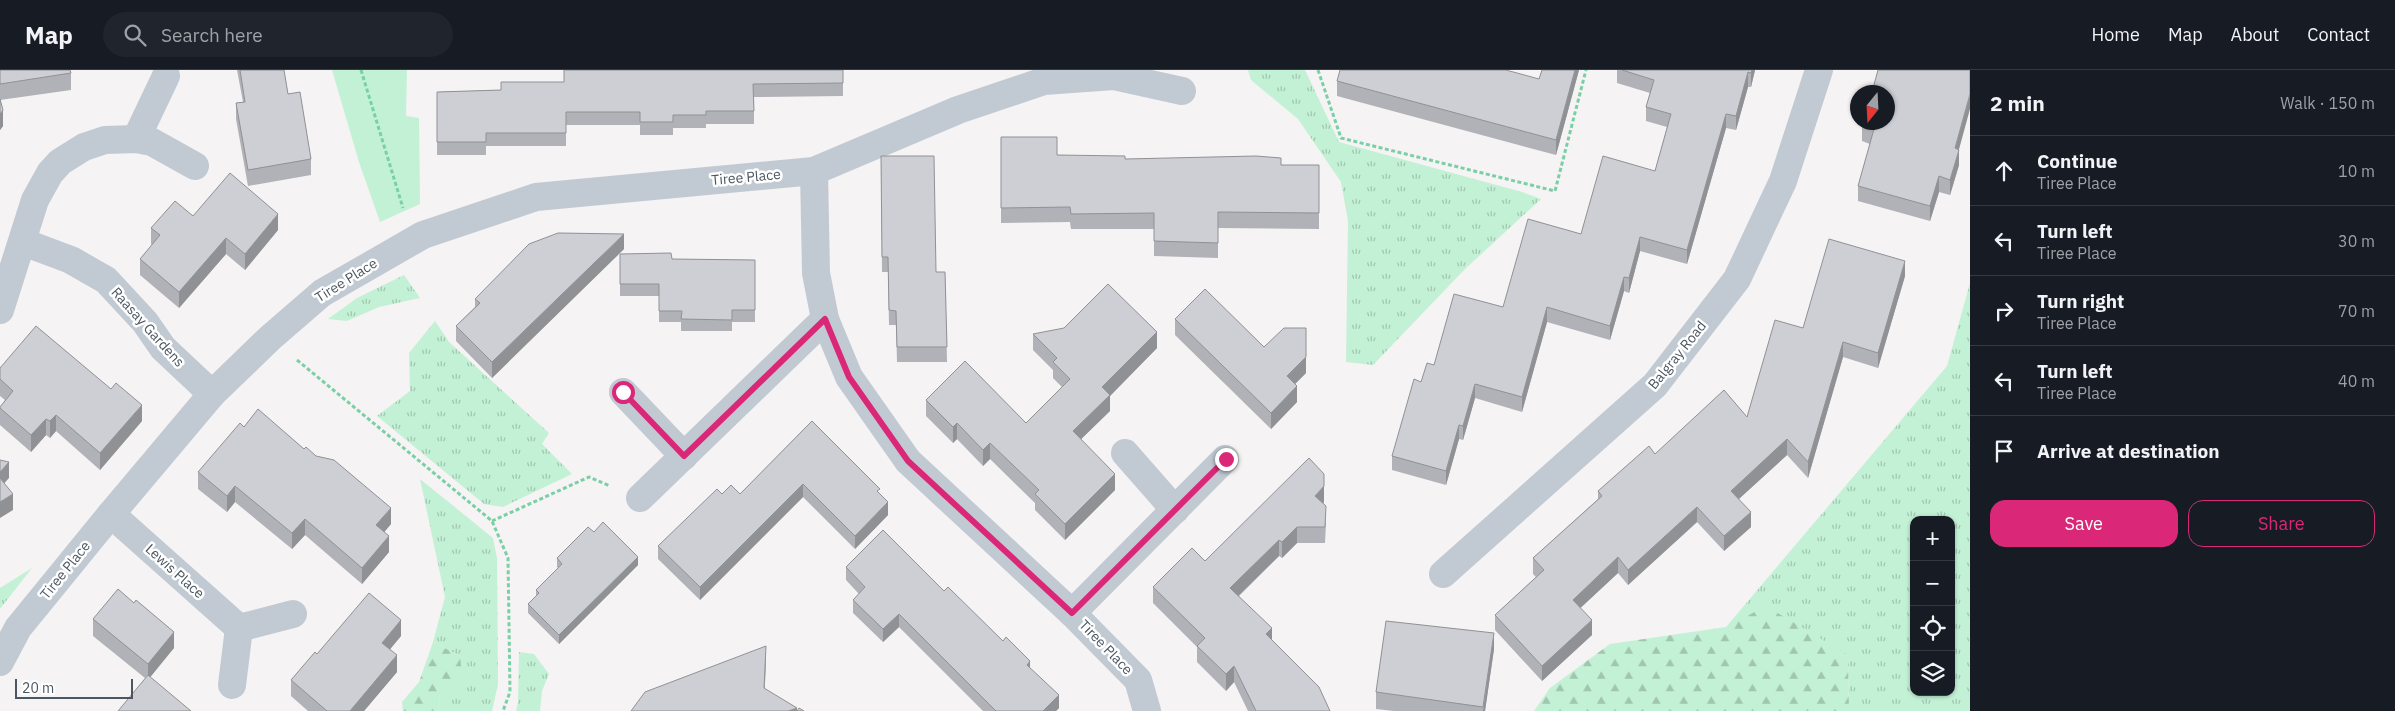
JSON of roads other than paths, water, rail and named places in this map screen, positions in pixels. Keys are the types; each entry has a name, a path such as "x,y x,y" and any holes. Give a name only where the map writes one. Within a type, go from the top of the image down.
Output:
{"street":[{"name":"Balgray Road","path":"1443,574 1655,385 1737,279 1783,181 1819,70"},
{"path":"136,139 166,76"},
{"name":"Tiree Place","path":"0,662 18,628 212,394 270,338 322,293 412,240 536,197 814,170 958,110 1044,81 1114,76 1182,91"},
{"path":"0,310 35,200 50,173 60,162 84,147 105,140 136,139 152,142 195,166"},
{"name":"Tiree Place","path":"814,170 816,274 825,319 849,377 908,461 1072,613 1138,680 1147,711"},
{"name":"Raasay Gardens","path":"23,242 71,260 106,280 145,322 163,348 212,394"},
{"path":"640,498 825,319"},
{"path":"623,392 684,456"},
{"path":"1125,453 1175,510"},
{"name":"Tiree Place","path":"1072,613 1226,459"},
{"name":"Lewis Place","path":"111,514 239,628"},
{"path":"232,685 239,628 293,614"}]}
